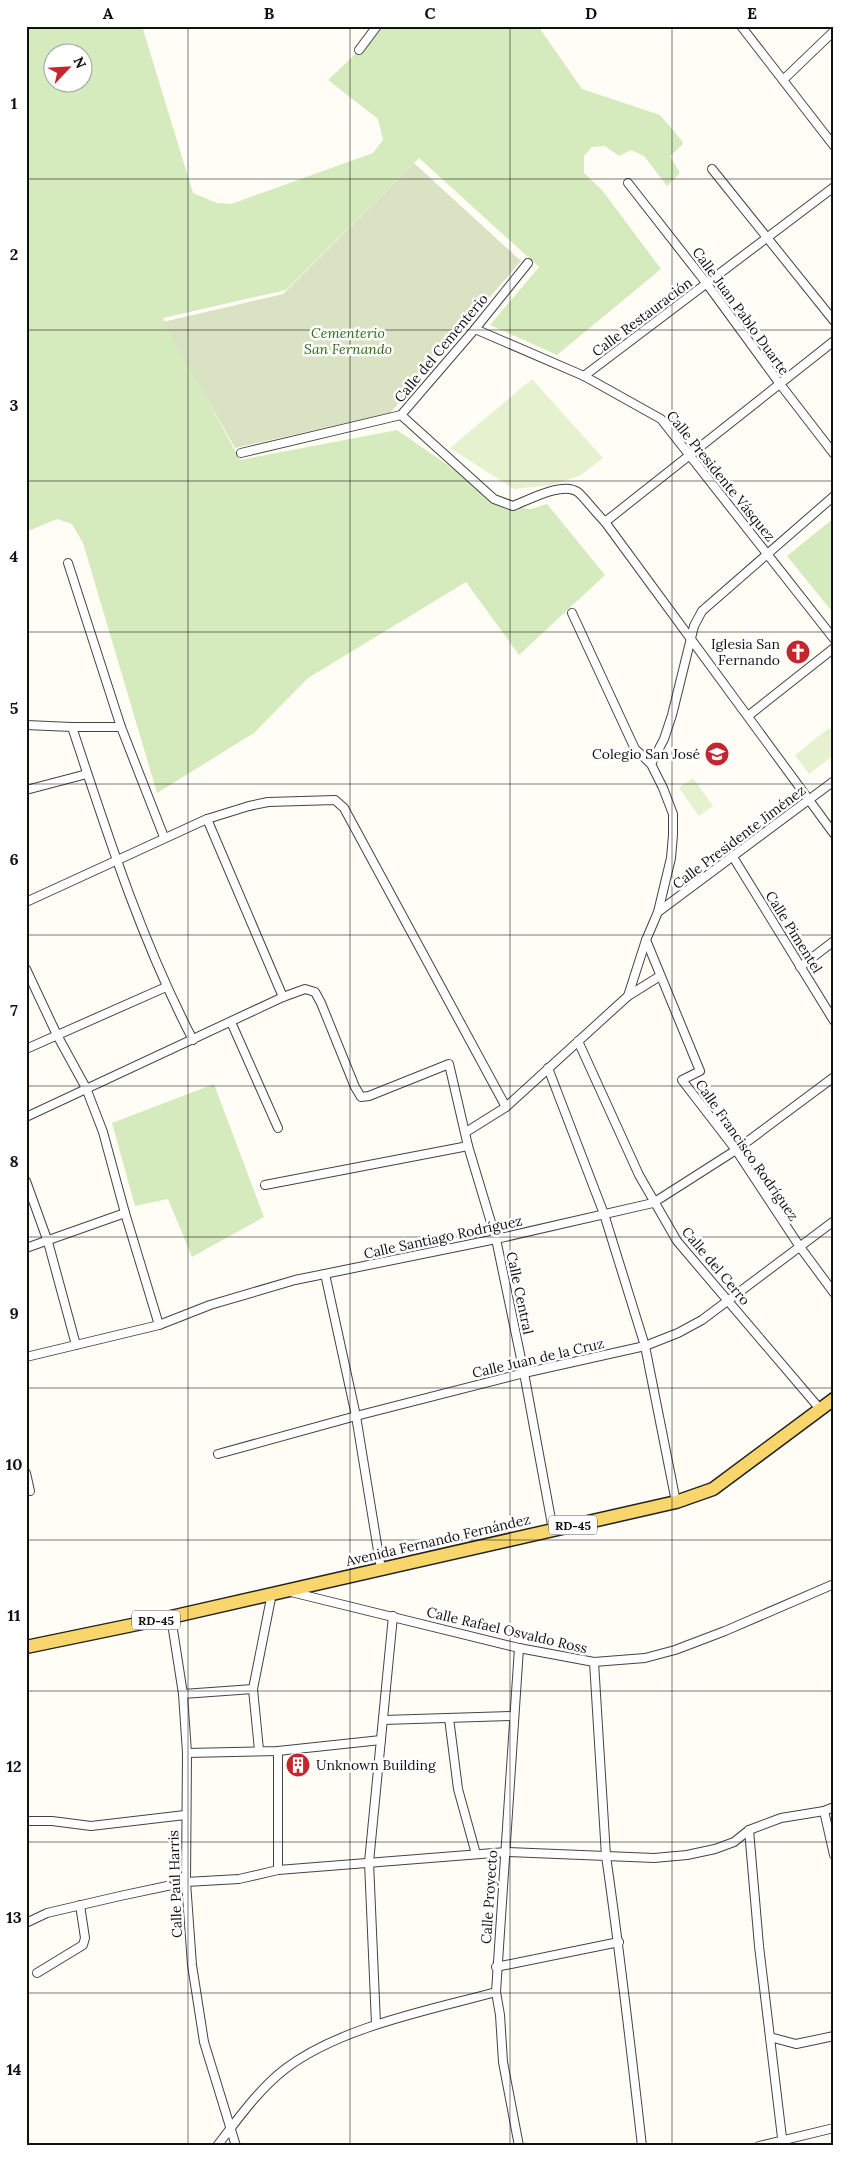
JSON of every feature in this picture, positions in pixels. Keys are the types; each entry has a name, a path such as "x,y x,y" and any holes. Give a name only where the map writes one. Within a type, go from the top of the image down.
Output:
{"main road":[{"name":"Avenida Fernando Fernández","path":"285,1590 676,1502 713,1489 834,1399"},
{"name":"RD-45","path":"26,1647 171,1617 285,1590"}],"street":[{"path":"359,50 377,26"},
{"path":"741,26 834,146"},
{"path":"783,80 834,31"},
{"path":"712,169 834,321"},
{"name":"Calle Juan Pablo Duarte","path":"628,183 707,284 834,454"},
{"name":"Calle Restauración","path":"584,376 834,187"},
{"name":"Calle del Cementerio","path":"242,453 402,415 528,263"},
{"name":"Calle Presidente Vásquez","path":"475,329 584,376 661,419 691,454 834,639"},
{"path":"605,522 834,341"},
{"path":"402,415 494,499 513,506 550,491 568,488 578,492 605,522 692,638 834,834"},
{"path":"651,764 664,739 694,626 702,611 834,496"},
{"path":"68,563 120,726 164,837"},
{"path":"572,612 635,749 651,764 673,814 671,858 658,912 646,940 628,996"},
{"path":"748,716 834,648"},
{"path":"26,725 120,726"},
{"path":"72,726 116,861 166,987 192,1040"},
{"path":"26,790 87,774"},
{"name":"Calle Presidente Jiménez","path":"658,912 834,781"},
{"path":"26,902 164,837 207,819 268,802 335,800 344,808 506,1107"},
{"path":"26,1117 283,997 207,819"},
{"name":"Calle Pimentel","path":"733,857 834,1020"},
{"name":"Calle Francisco Rodríguez","path":"646,940 700,1071 682,1080 736,1150 800,1247 834,1293"},
{"path":"800,967 834,941"},
{"path":"639,963 656,965"},
{"path":"26,969 57,1035 86,1088 103,1132 124,1213 159,1326"},
{"path":"466,1132 506,1107 628,996 660,976"},
{"path":"26,1049 166,987"},
{"name":"Calle Central","path":"283,997 306,989 315,992 361,1097 369,1096 450,1064 468,1146 496,1239 524,1372 552,1530"},
{"path":"231,1022 278,1128"},
{"name":"Calle del Cerro","path":"578,1041 639,1175 677,1241 820,1409"},
{"path":"548,1068 604,1214 645,1346 676,1502"},
{"name":"Calle Santiago Rodríguez","path":"26,1357 159,1326 251,1291 295,1280 496,1239 654,1203 736,1150 834,1077"},
{"path":"264,1185 468,1146"},
{"path":"26,1182 48,1242 76,1345"},
{"path":"26,1248 48,1242 85,1226 124,1213"},
{"name":"Calle Juan de la Cruz","path":"218,1454 524,1372 645,1346 686,1328 728,1301 834,1221"},
{"path":"325,1274 356,1416 381,1568"},
{"path":"26,1473 30,1490"},
{"name":"Calle Rafael Osvaldo Ross","path":"285,1590 519,1648 594,1662 645,1658 675,1650 725,1631 834,1584"},
{"path":"259,1750 253,1689 272,1593"},
{"path":"376,2024 370,1862 393,1616"},
{"name":"Calle Paúl Harris","path":"171,1617 183,1694 187,1753 185,1815 186,1882 192,1965 204,2042 232,2127 236,2146"},
{"name":"Calle Proyecto","path":"518,2146 503,2062 500,2016 496,1992 496,1967 506,1852 519,1648"},
{"path":"594,1662 606,1856 619,1942 628,2036 642,2146"},
{"path":"183,1694 253,1689"},
{"path":"383,1720 514,1716"},
{"path":"449,1718 458,1788 476,1854"},
{"path":"187,1753 278,1751 381,1740"},
{"path":"278,1751 278,1870"},
{"path":"26,1923 47,1913 186,1882 239,1879 278,1870 506,1852 654,1858 687,1856 734,1842 749,1830 781,1818 824,1811 834,1807"},
{"path":"824,1811 834,1855"},
{"path":"26,1821 52,1821 91,1826 185,1815"},
{"path":"749,1830 782,2144"},
{"path":"37,1973 83,1945 85,1938 80,1905"},
{"path":"496,1967 619,1942"},
{"path":"217,2146 250,2104 285,2070 304,2056 376,2024 496,1992"},
{"path":"770,2037 796,2044 834,2036"},
{"path":"759,2146 782,2144 834,2128"}],"green space":[{"path":"26,26 142,26 193,193 217,203 231,204 373,153 383,140 378,119 328,80 385,26 538,26 582,89 660,115 683,142 670,156 680,173 667,186 644,156 631,150 619,156 605,146 592,147 584,156 584,173 602,190 661,269 557,355 490,325 539,267 419,158 286,290 163,318 240,460 397,430 507,506 531,509 547,504 605,575 519,655 466,582 308,678 254,733 157,793 83,543 72,524 57,519 26,532"},
{"name":"Cementerio San Fernando","path":"414,163 521,261 390,413 235,448 163,322 283,294"},
{"path":"532,379 603,458 581,475 552,485 514,489 450,448"},
{"path":"834,518 834,614 787,556"},
{"path":"829,728 834,734 834,755 809,774 795,755"},
{"path":"693,778 713,806 699,816 679,788"},
{"path":"214,1084 264,1217 192,1257 168,1199 135,1206 112,1123"}],"place":[{"name":"Iglesia San Fernando","path":"798,652"},
{"name":"Colegio San José","path":"717,754"},
{"name":"Unknown Building","path":"298,1765"}]}
